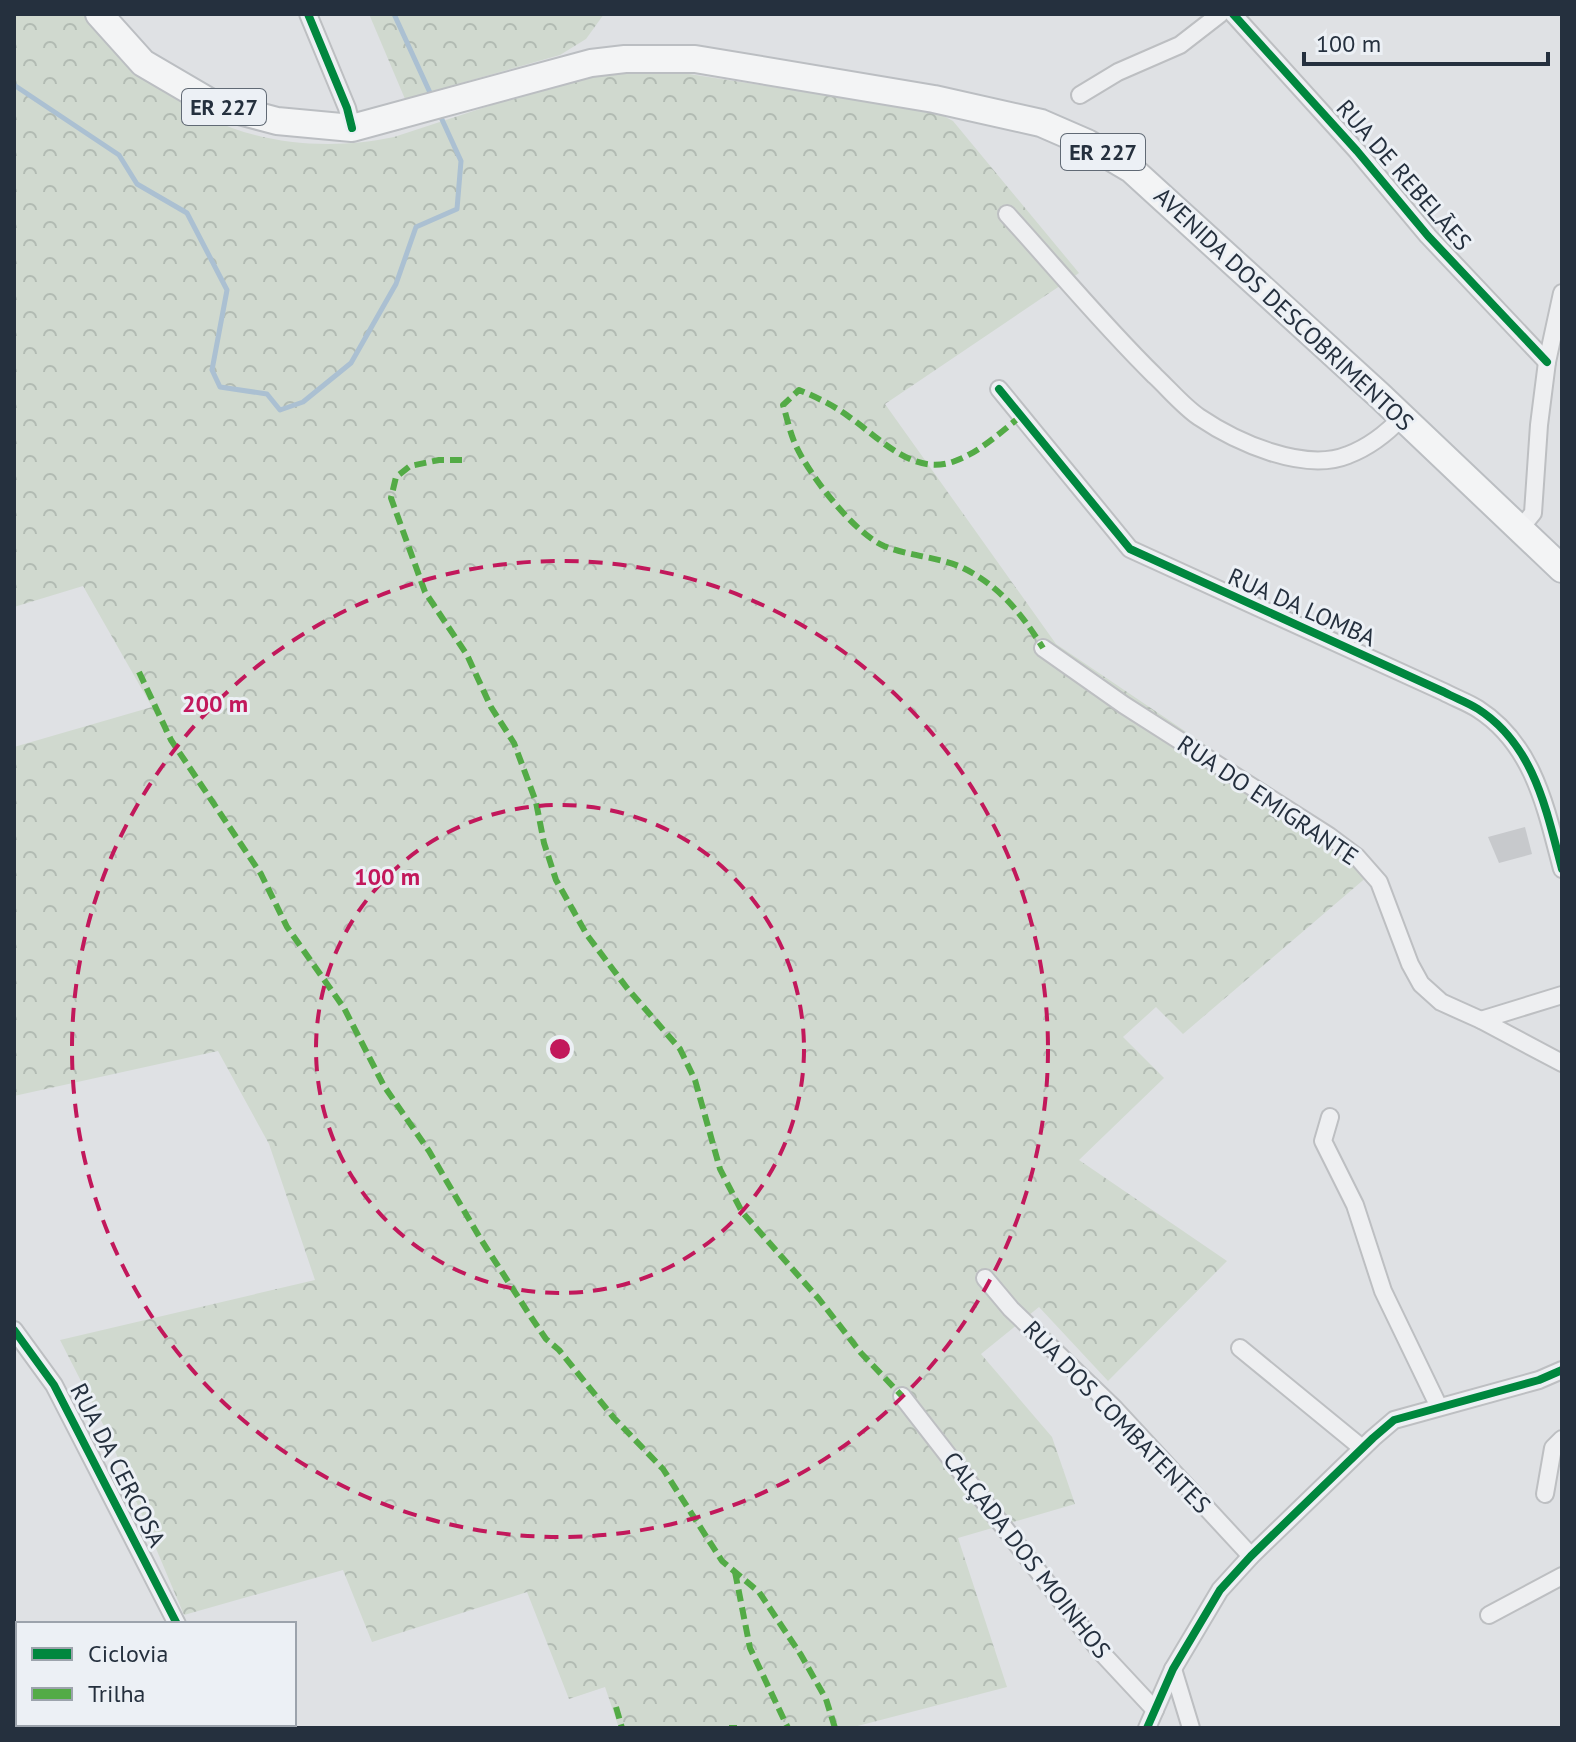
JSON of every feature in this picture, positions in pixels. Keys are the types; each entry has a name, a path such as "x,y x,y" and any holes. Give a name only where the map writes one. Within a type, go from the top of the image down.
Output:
{"main road":[{"name":"ER 227","path":"99,14 143,63 213,104 277,121 352,128"},
{"name":"AVENIDA DOS DESCOBRIMENTOS","path":"352,128 591,63 636,58 695,59 934,99 1041,123 1087,143 1131,169 1402,417 1562,569"}],"street":[{"path":"308,14 347,108 352,128"},
{"path":"1080,95 1118,72 1180,45 1220,14"},
{"name":"RUA DE REBELÃES","path":"1233,14 1357,151 1428,236 1547,362"},
{"path":"1007,214 1124,345 1196,416 1224,433 1274,454 1311,461 1346,456 1384,435 1402,417"},
{"path":"1520,529 1533,513 1547,362 1562,293"},
{"name":"RUA DA LOMBA","path":"999,389 1130,549 1477,708 1505,730 1530,766 1544,799 1562,869"},
{"name":"RUA DO EMIGRANTE","path":"1043,648 1124,705 1357,857 1379,882 1410,964 1421,984 1441,1002 1562,1063"},
{"path":"1481,1020 1562,995"},
{"path":"1330,1117 1323,1141 1355,1205 1383,1291 1439,1407"},
{"name":"RUA DOS COMBATENTES","path":"985,1278 1011,1309 1114,1408 1251,1556"},
{"name":"RUA DA CERCOSA","path":"14,1330 54,1385 176,1622"},
{"path":"1240,1348 1362,1448"},
{"path":"1147,1728 1173,1669 1220,1590 1251,1556 1394,1420 1539,1380 1562,1370"},
{"name":"CALÇADA DOS MOINHOS","path":"902,1396 1100,1651 1155,1710"},
{"path":"1545,1494 1553,1448 1562,1439"},
{"path":"1489,1615 1562,1576"},
{"path":"1173,1669 1191,1728"}],"green space":[{"path":"14,14 97,14 140,64 191,109 246,133 276,140 336,144 394,137 562,82 610,73 689,74 936,112 953,121 1079,273 885,404 1056,644 1330,829 1375,870 1183,1034 1156,1007 1123,1037 1164,1078 1079,1160 1227,1261 1108,1381 1039,1307 981,1354 1052,1437 1075,1504 958,1538 1007,1687 850,1728 619,1728 605,1687 569,1699 527,1592 372,1642 343,1570 184,1615 107,1432 60,1340 315,1280 269,1144 218,1051 14,1096 14,747 152,707 83,586 14,607"},
{"path":"369,14 604,14 586,39 560,55 405,99"}],"building":[{"path":"1525,827 1532,854 1499,863 1488,837"}],"waterway":[{"path":"394,14 432,97"},
{"path":"14,85 119,155 137,184 187,213 227,290 212,370 220,387 267,394 280,410 303,402 351,363 396,284 416,227 457,209 461,161 439,113"}],"marked path":[{"path":"1021,416 973,452 940,465 911,460 842,412 799,390 783,405 796,446 822,487 847,517 884,546 961,567 987,582 1027,624 1043,648"},
{"path":"462,460 439,460 410,466 396,477 391,498 425,592 467,655 491,707 514,743 536,802 544,843 556,880 587,935 627,988 680,1049 695,1080 720,1169 742,1212 819,1299 861,1353 902,1396"},
{"path":"139,672 171,740 261,874 287,927 344,1008 384,1086 429,1151 531,1317 614,1418 663,1469 722,1561 759,1592 826,1699 835,1728"},
{"path":"735,1572 750,1648 788,1728"},
{"path":"616,1707 622,1728"},
{"path":"729,1728 737,1728"}],"cycle path":[{"path":"308,14 347,108 352,128"},
{"path":"1233,14 1357,151 1428,236 1547,362"},
{"path":"999,389 1130,549 1465,702 1497,724 1525,760 1535,780 1562,869"},
{"path":"14,1330 54,1385 176,1622"},
{"path":"1147,1728 1173,1669 1220,1590 1373,1438 1394,1420 1539,1380 1562,1370"}]}
